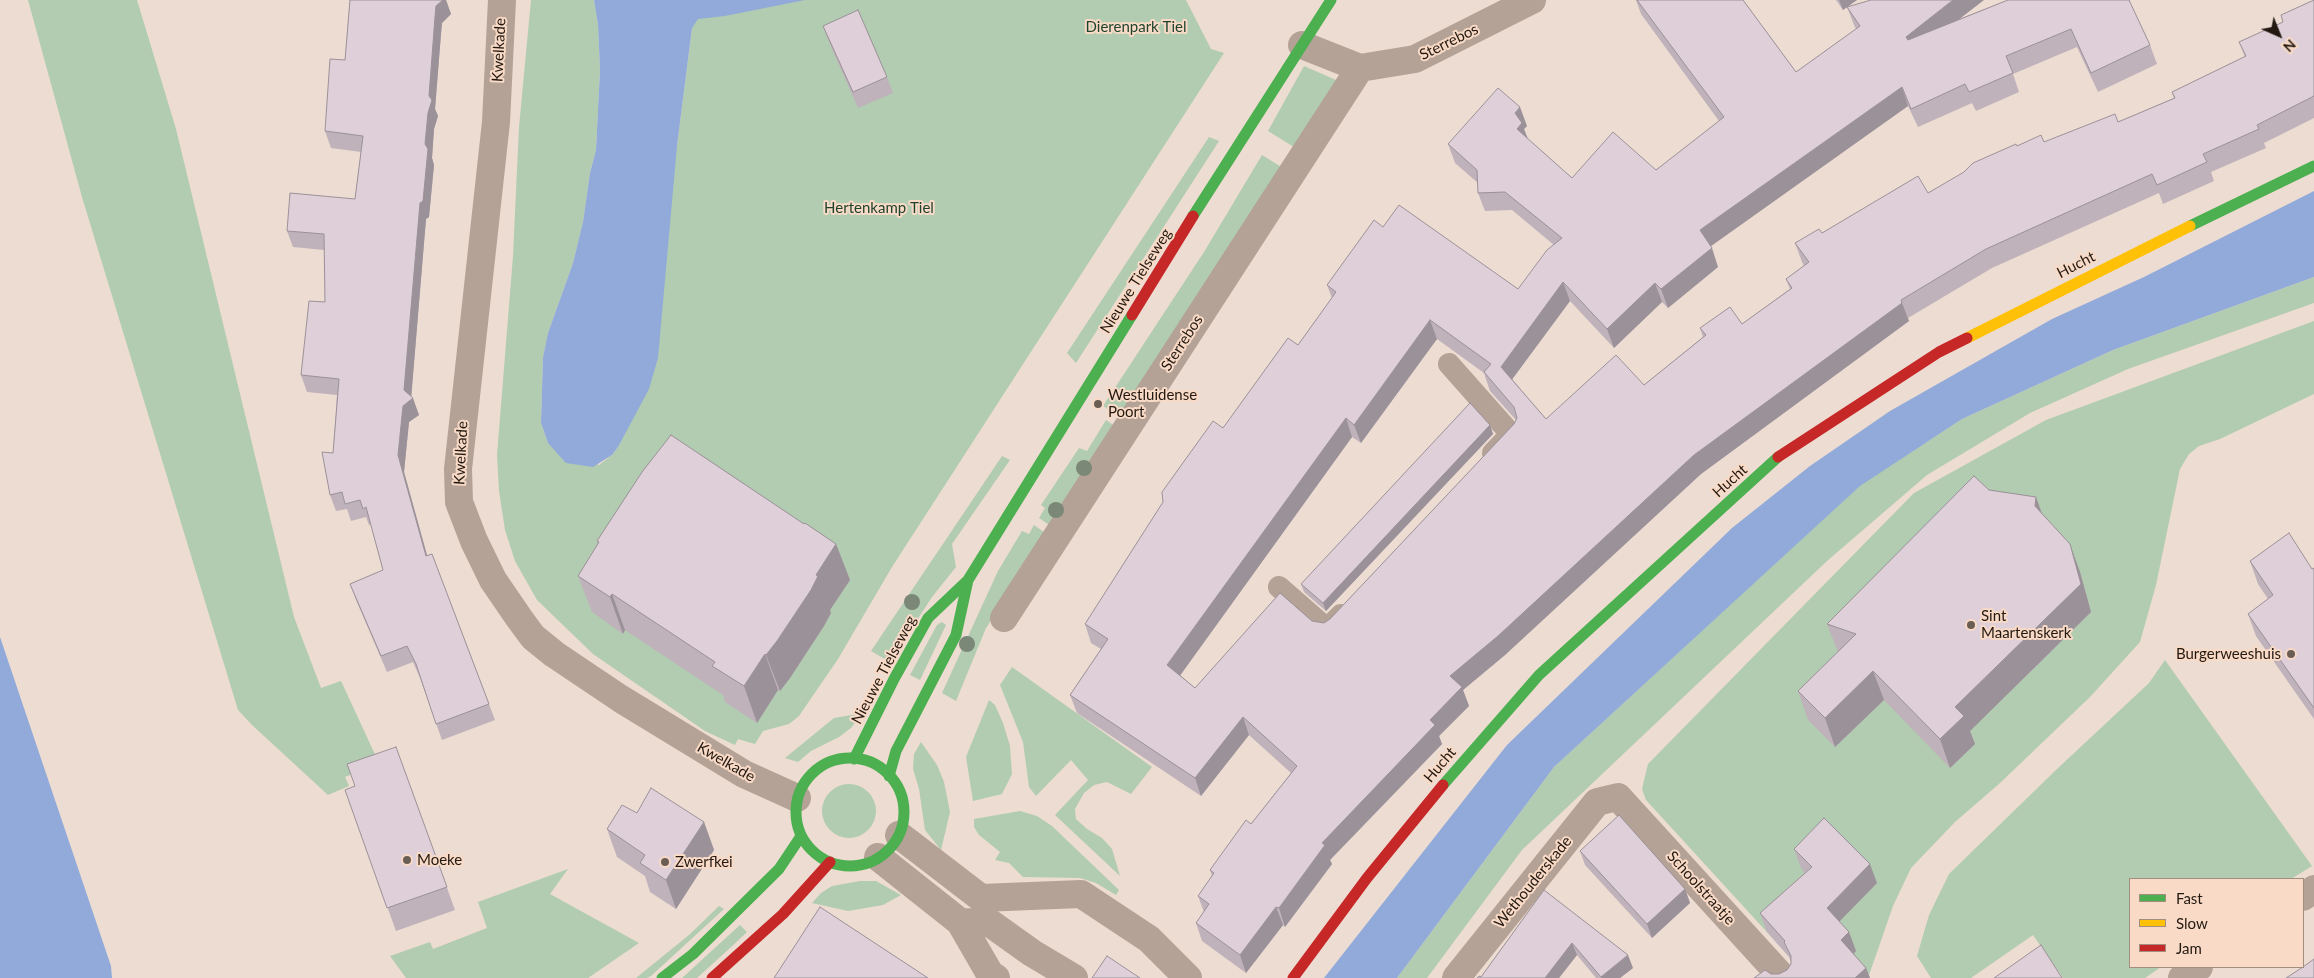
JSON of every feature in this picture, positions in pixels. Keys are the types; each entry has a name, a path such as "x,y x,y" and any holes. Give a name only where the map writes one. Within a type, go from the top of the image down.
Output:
{"main road":[{"name":"Nieuwe Tielseweg","path":"854,759 894,679 928,618 968,580 1331,0"},
{"name":"Hucht","path":"1293,978 1367,878 1463,761 1539,675 1782,454 1939,352 2105,267 2314,166"},
{"name":"Nieuwe Tielseweg","path":"890,776 896,751 956,635 968,580"},
{"path":"854,759 875,764 890,776 901,795 904,816 899,835 886,852 870,862 850,866 830,862 813,852 801,836 796,817 797,798 806,780 820,767 838,760 854,759"},
{"path":"662,978 692,954 779,869 801,836"},
{"path":"712,978 783,914 830,862"}],"street":[{"name":"Kwelkade","path":"502,0 496,122 458,469 460,502 474,541 493,580 533,637 554,654 621,699 744,774 797,798"},
{"name":"Sterrebos","path":"1004,618 1360,68 1415,59 1532,0"},
{"path":"1302,45 1360,68"},
{"name":"Wethouderskade","path":"1456,978 1597,802 1618,797"},
{"name":"Schoolstraatje","path":"1618,797 1783,978"},
{"path":"899,835 981,898 990,923"},
{"path":"878,857 960,922 990,974 996,978"},
{"path":"981,898 1081,894 1149,939 1188,978"},
{"path":"960,922 990,923 1032,953 1074,978"},
{"path":"2182,978 2197,968"}],"lane":[{"path":"1449,364 1511,434 1477,470"},
{"path":"1279,587 1328,629 1355,600"}],"green space":[{"path":"28,0 137,0 176,129 294,617 321,688 341,681 379,763 345,777 349,786 328,795 238,710 82,197"},
{"name":"Hertenkamp Tiel","path":"531,0 594,0 598,25 600,70 596,150 590,173 583,222 573,263 548,333 543,357 541,423 548,443 599,465 612,455 618,447 677,146 692,28 686,0 1186,0 1211,49 1224,53 892,567 838,659 799,716 789,724 763,731 755,744 738,739 735,745 705,731 593,654 537,600 515,561 505,530 499,491 497,455 513,256 519,127"},
{"path":"1304,66 1336,80 1294,147 1268,131"},
{"path":"1209,137 1219,141 1076,363 1067,353"},
{"path":"1262,155 1283,168 1121,417 1103,406 1204,252"},
{"path":"2314,277 2314,303 2128,369 2030,413 1927,475 1827,561 1522,850 1427,978 1397,978 1554,767 1859,486 1962,419 2113,350"},
{"path":"2314,321 2314,394 2220,439 2199,446 2189,454 2180,469 2156,585 2140,642 2090,697 2000,783 1955,822 1911,868 1893,906 1868,978 1809,978 1646,800 1642,789 1648,764 1914,493 2046,420"},
{"path":"1106,420 1116,427 1052,527 1039,518 1045,508 1041,505 1079,448 1087,451"},
{"path":"1002,456 1010,460 952,544 956,567 932,597 890,662 871,651"},
{"path":"1034,525 1048,535 986,628 956,701 942,693 998,571 1022,531 1029,534"},
{"path":"942,622 946,625 920,680 910,675 937,625"},
{"path":"2165,660 2312,866 2293,878 2129,878 2129,968 2160,968 2145,978 2063,978 2033,935 1971,978 1931,978 1917,956 1929,915 1949,874 2149,683"},
{"path":"1012,667 1152,767 1131,794 1107,782 1094,785 1084,793 1075,809 1076,819 1087,829 1102,838 1112,849 1120,876 1055,815 1088,780 1071,760 1036,796 1029,787 1023,742 1000,685"},
{"path":"989,700 995,705 1003,723 1010,746 1012,774 1002,794 973,801 966,757"},
{"path":"863,713 851,728 839,737 811,751 798,762 785,758 834,718"},
{"path":"921,742 937,765 944,782 950,812 941,850 925,830 919,789 913,769 914,754"},
{"path":"849,784 859,786 868,792 874,801 876,811 874,821 868,830 859,836 849,838 839,836 830,830 824,821 822,811 824,801 830,792 839,786"},
{"path":"1020,811 1037,816 1052,826 1119,890 1116,895 1096,883 1080,878 1023,877 1009,863 995,860 1000,852 979,835 974,827 974,819"},
{"path":"568,869 550,894 639,943 588,978 406,978 390,956 430,942 433,949 487,928 478,902"},
{"path":"860,881 876,881 901,895 883,905 848,911 812,903 821,893 832,886"},
{"path":"719,906 724,909 651,976 636,978 689,935"},
{"path":"740,925 747,932 730,948 697,978 682,978"}],"water":[{"path":"594,0 805,0 725,16 698,19 692,28 677,146 658,358 649,389 618,447 612,455 593,467 566,463 548,443 541,423 543,357 548,333 573,263 583,222 590,173 596,150 600,70 598,25"},
{"path":"2314,191 2314,277 2113,350 1962,419 1860,486 1554,767 1397,978 1324,978 1507,745 1732,528 1810,466 1890,411 2052,319 2144,277"},
{"path":"0,637 111,966 112,978 0,978"}],"building":[{"path":"350,0 443,0 436,6 429,96 432,100 428,113 425,144 428,149 423,201 420,203 404,390 413,398 403,406 398,455 426,556 432,554 489,704 436,724 416,664 407,646 381,656 350,584 383,570 366,507 363,509 360,500 345,504 342,492 330,495 322,452 333,453 339,379 301,375 309,301 325,302 324,234 287,231 290,193 355,199 363,136 325,131 330,59 345,60"},
{"path":"1637,0 1743,0 1796,72 1860,26 1847,7 1871,0 1953,0 1906,37 1908,40 2008,0 2129,0 2150,45 2091,73 2071,29 2006,56 2013,73 1969,92 1965,84 1911,109 1902,87 1700,230 1712,248 1661,289 1655,283 1607,329 1563,282 1501,367 1546,419 1616,355 1644,385 1706,335 1700,328 1730,307 1742,324 1792,288 1786,279 1809,262 1795,243 1819,229 1822,233 1918,176 1928,193 1964,172 1973,163 2016,144 2017,146 2041,135 2044,142 2115,114 2118,122 2175,98 2172,92 2246,56 2239,42 2283,22 2281,15 2314,0 2314,96 2257,125 2259,129 2203,154 2207,162 2157,185 2152,174 1986,249 1901,300 1902,303 1694,455 1498,636 1450,676 1462,687 1430,720 1435,725 1322,843 1325,845 1279,908 1276,907 1240,955 1196,923 1209,904 1198,896 1214,873 1210,870 1246,820 1251,824 1297,766 1243,717 1195,778 1070,695 1108,639 1085,624 1163,502 1162,492 1213,421 1223,428 1288,338 1298,345 1336,292 1327,285 1374,220 1383,227 1399,205 1518,289 1547,250 1562,238 1505,192 1478,193 1477,170 1448,144 1498,88 1520,107 1515,113 1522,123 1517,129 1572,178 1613,132 1656,170 1724,117","holes":["1430,320 1491,364 1484,372 1514,407 1517,418 1514,424 1330,619 1324,623 1312,621 1280,593 1195,688 1167,665 1346,418 1354,425"]},
{"path":"858,10 887,77 853,92 823,26"},
{"path":"1470,403 1490,425 1323,603 1301,584"},
{"path":"671,435 836,544 816,575 818,576 811,590 744,686 712,666 715,662 612,594 610,597 578,576 599,542 597,541 642,472"},
{"name":"Sint Maartenskerk","path":"1974,476 1989,490 2036,497 2035,506 2070,544 2081,584 1955,707 1964,716 1940,739 1873,671 1825,718 1798,691 1856,634 1827,624"},
{"name":"Burgerweeshuis","path":"2289,533 2312,569 2314,568 2314,708 2248,614 2273,595 2250,561"},
{"path":"396,747 447,887 387,908 345,790 355,786 347,764"},
{"path":"651,788 704,822 666,880 640,863 645,855 607,829 622,805 637,813"},
{"path":"1619,815 1685,889 1647,924 1580,851"},
{"path":"1824,818 1870,864 1827,908 1849,932 1841,940 1866,968 1855,978 1754,978 1765,970 1771,974 1779,974 1787,970 1791,964 1791,956 1785,941 1760,913 1812,867 1794,849"},
{"path":"1544,890 1628,955 1601,977 1572,943 1545,978 1477,978 1481,977"},
{"path":"820,907 928,978 774,978"},
{"path":"2041,945 2062,978 1994,978"},
{"path":"1107,956 1140,978 1092,978"},
{"path":"2314,959 2314,978 2286,978 2304,968"}],"traffic: fast":[{"path":"1193,216 1331,0"},
{"path":"2190,226 2314,166"},
{"path":"854,759 894,679 928,618 968,580 1132,315"},
{"path":"1443,785 1539,675 1778,457"},
{"path":"889,776 896,751 956,635 968,580"},
{"path":"850,758 880,767 888,774 895,782 904,812 895,842 888,850 880,857 850,866 820,857 812,850 805,842 796,812 805,782 812,774 820,767 850,758"},
{"path":"662,978 693,954 779,869 801,836"}],"traffic: slow":[{"path":"1967,338 2190,226"}],"traffic: jam":[{"path":"1132,315 1193,216"},
{"path":"1778,457 1939,352 1967,338"},
{"path":"1293,978 1367,878 1443,785"},
{"path":"712,978 783,914 830,862"}],"place":[{"name":"Westluidense Poort","path":"1098,404"},
{"name":"Sint Maartenskerk","path":"1971,625"},
{"name":"Burgerweeshuis","path":"2291,654"},
{"name":"Moeke","path":"407,860"},
{"name":"Zwerfkei","path":"665,862"}],"park label":[{"name":"Dierenpark Tiel","path":"1136,27"}]}
